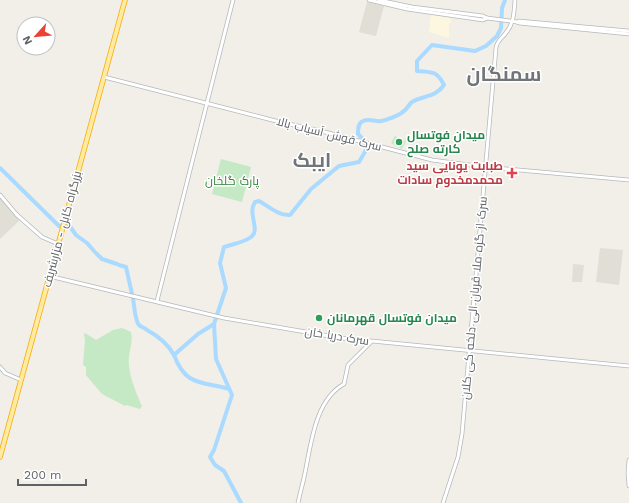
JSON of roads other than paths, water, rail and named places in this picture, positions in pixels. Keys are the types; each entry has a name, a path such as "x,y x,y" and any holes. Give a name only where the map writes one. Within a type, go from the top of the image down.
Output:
{"highway":[{"name":"بزرگراه کابل - مزارشریف","path":"0,457 125,0"}],"street":[{"path":"157,301 232,0"},
{"path":"369,0 407,9 483,20 487,18"},
{"path":"379,0 412,7 483,16 493,19 629,32"},
{"path":"512,21 514,0"},
{"name":"سرک از گزه ملا قربان الی دلخه کی کلان","path":"443,503 458,457 462,434 496,48 497,42 506,34 512,21"},
{"name":"سرک قوش آسیاب بالا","path":"104,77 321,130 432,160 629,180"},
{"path":"0,195 18,215 42,237 58,244"},
{"name":"سرک دریا خان","path":"49,276 224,318 341,338 629,366"},
{"path":"298,503 310,442 321,410 336,388 344,384 348,365 371,342"},
{"path":"0,367 5,372 21,380"},
{"path":"629,460 629,486"}],"waterway":[{"path":"241,503 224,471 215,465 210,457 214,450 232,395 216,359 214,324 226,288 220,263 224,247 245,241 254,234 255,226 252,212 255,202 259,201 282,214 290,215 311,189 339,166 359,162 366,150 364,140 358,134 360,123 365,120 387,120 402,113 412,102 433,94 441,89 444,85 439,77 434,73 417,71 417,61 432,45 475,51 486,46 497,36 501,28 502,8 505,0"},
{"path":"0,168 59,226 69,225 76,235 87,243 94,251"},
{"path":"96,253 102,259 117,264"},
{"path":"119,265 126,267 132,294"},
{"path":"133,298 139,325 155,335 169,347 174,355"},
{"path":"214,324 198,334 174,355 184,373 190,378 203,383 229,389"}],"place":[{"name":"میدان فوتسال کارته صلح","path":"399,142"},
{"name":"طبابت یونایی سید محمدمخدوم سادات","path":"512,173"},
{"name":"میدان فوتسال قهرمانان","path":"319,318"}],"district":[{"name":"سمنگان","path":"504,74"},
{"name":"ایبک","path":"312,160"}],"park label":[{"name":"پارک گلخان","path":"232,181"}]}
